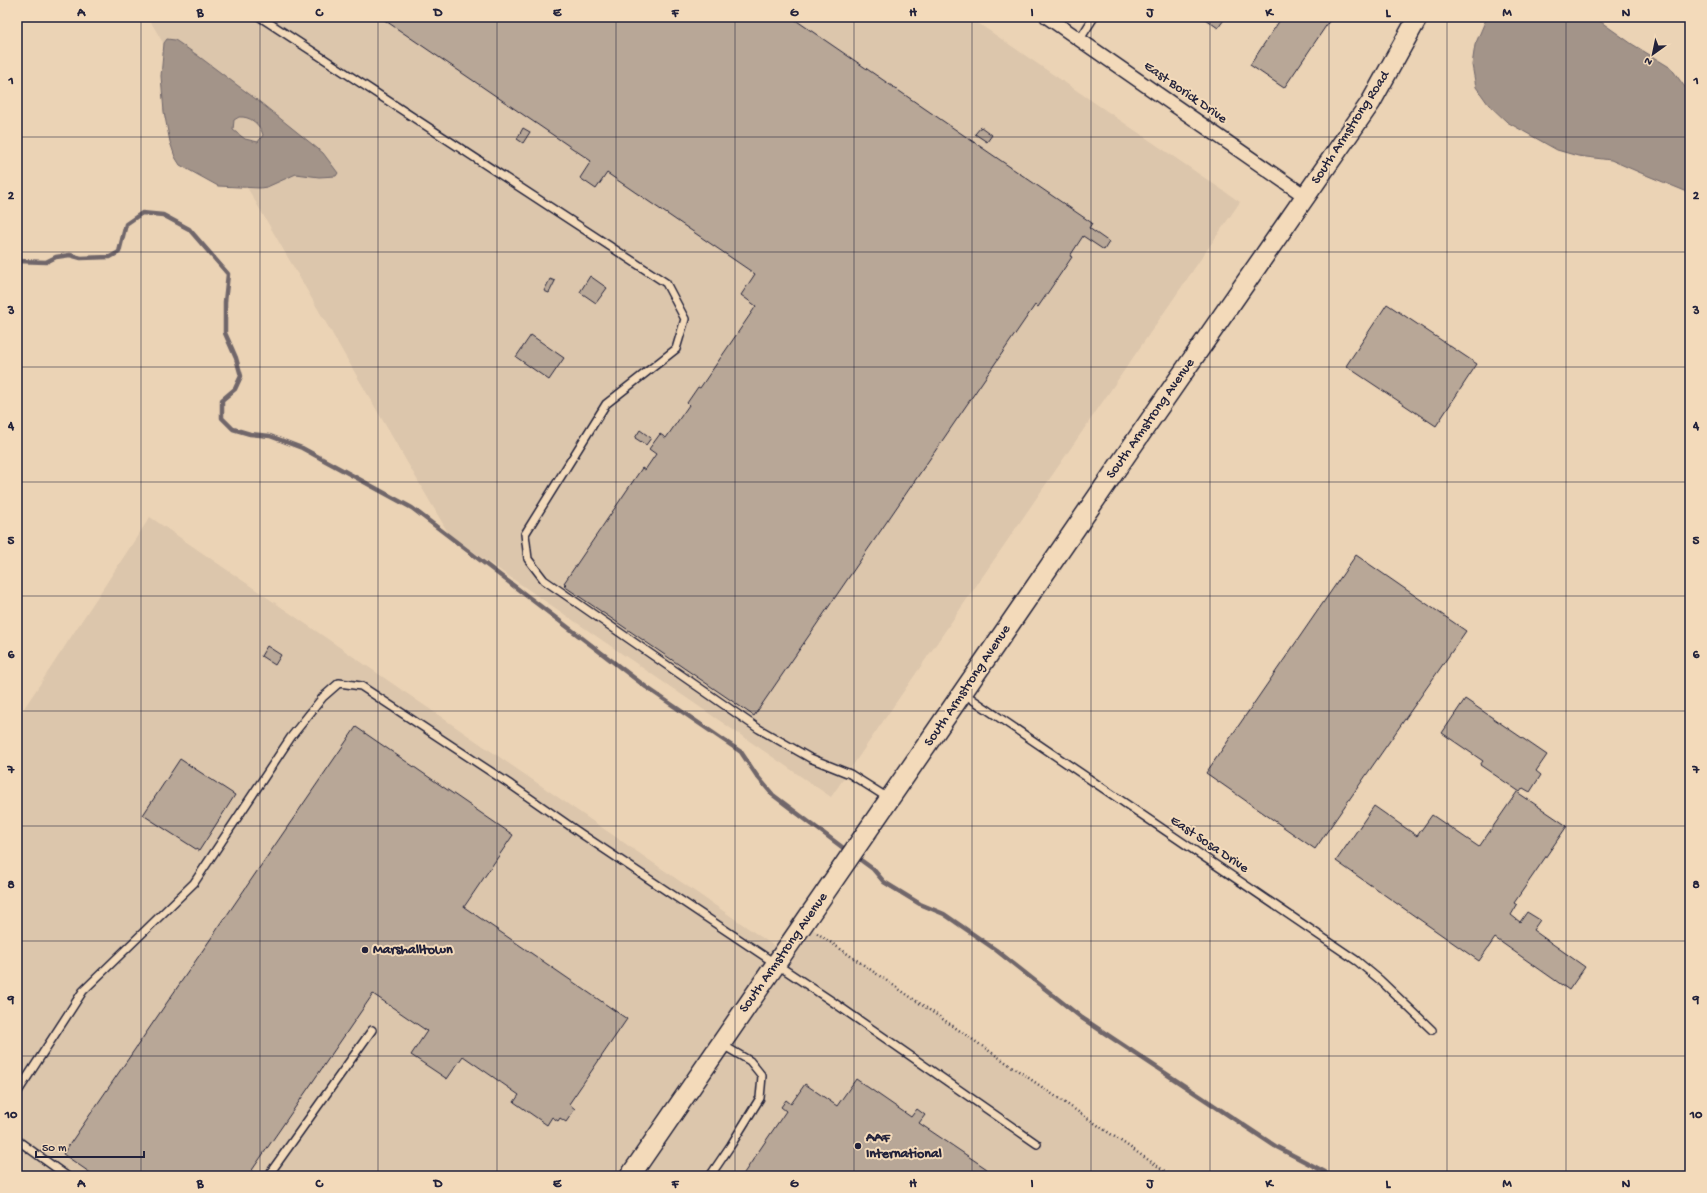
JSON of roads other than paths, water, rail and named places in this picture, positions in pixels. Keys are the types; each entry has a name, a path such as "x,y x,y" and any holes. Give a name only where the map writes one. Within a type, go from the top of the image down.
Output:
{"street":[{"name":"East Borick Drive","path":"1047,17 1305,196"},
{"name":"South Armstrong Road","path":"1305,196 1371,102 1414,20"},
{"name":"South Armstrong Avenue","path":"630,1176 1305,196"}],"lane":[{"path":"260,17 666,283 685,319 676,349 606,404 525,534 528,559 544,580 760,729 810,758 850,774 890,799"},
{"path":"1080,39 1094,17"},
{"path":"17,1093 83,991 194,883 291,737 322,698 339,683 360,686 511,785 580,833 776,963 1037,1144"},
{"name":"East Sosa Drive","path":"963,693 1357,961 1380,980 1432,1030"},
{"path":"268,1176 372,1030"},
{"path":"710,1176 760,1098 762,1076 750,1061 721,1044"},
{"path":"17,1140 67,1176"}],"waterway":[{"path":"17,261 46,262 56,257 70,255 81,258 110,257 119,252 126,224 142,213 163,215 189,229 228,274 225,302 225,333 236,358 241,376 235,389 222,400 222,418 233,429 250,434 270,436 302,448 412,508 646,687 741,752 757,776 773,795 842,847"},
{"path":"862,861 873,869 884,882 920,904 944,914 996,950 1082,1018 1275,1146 1325,1172 1328,1176"}],"place":[{"name":"Marshalltown","path":"365,950"},
{"name":"AAF International","path":"858,1146"}]}
